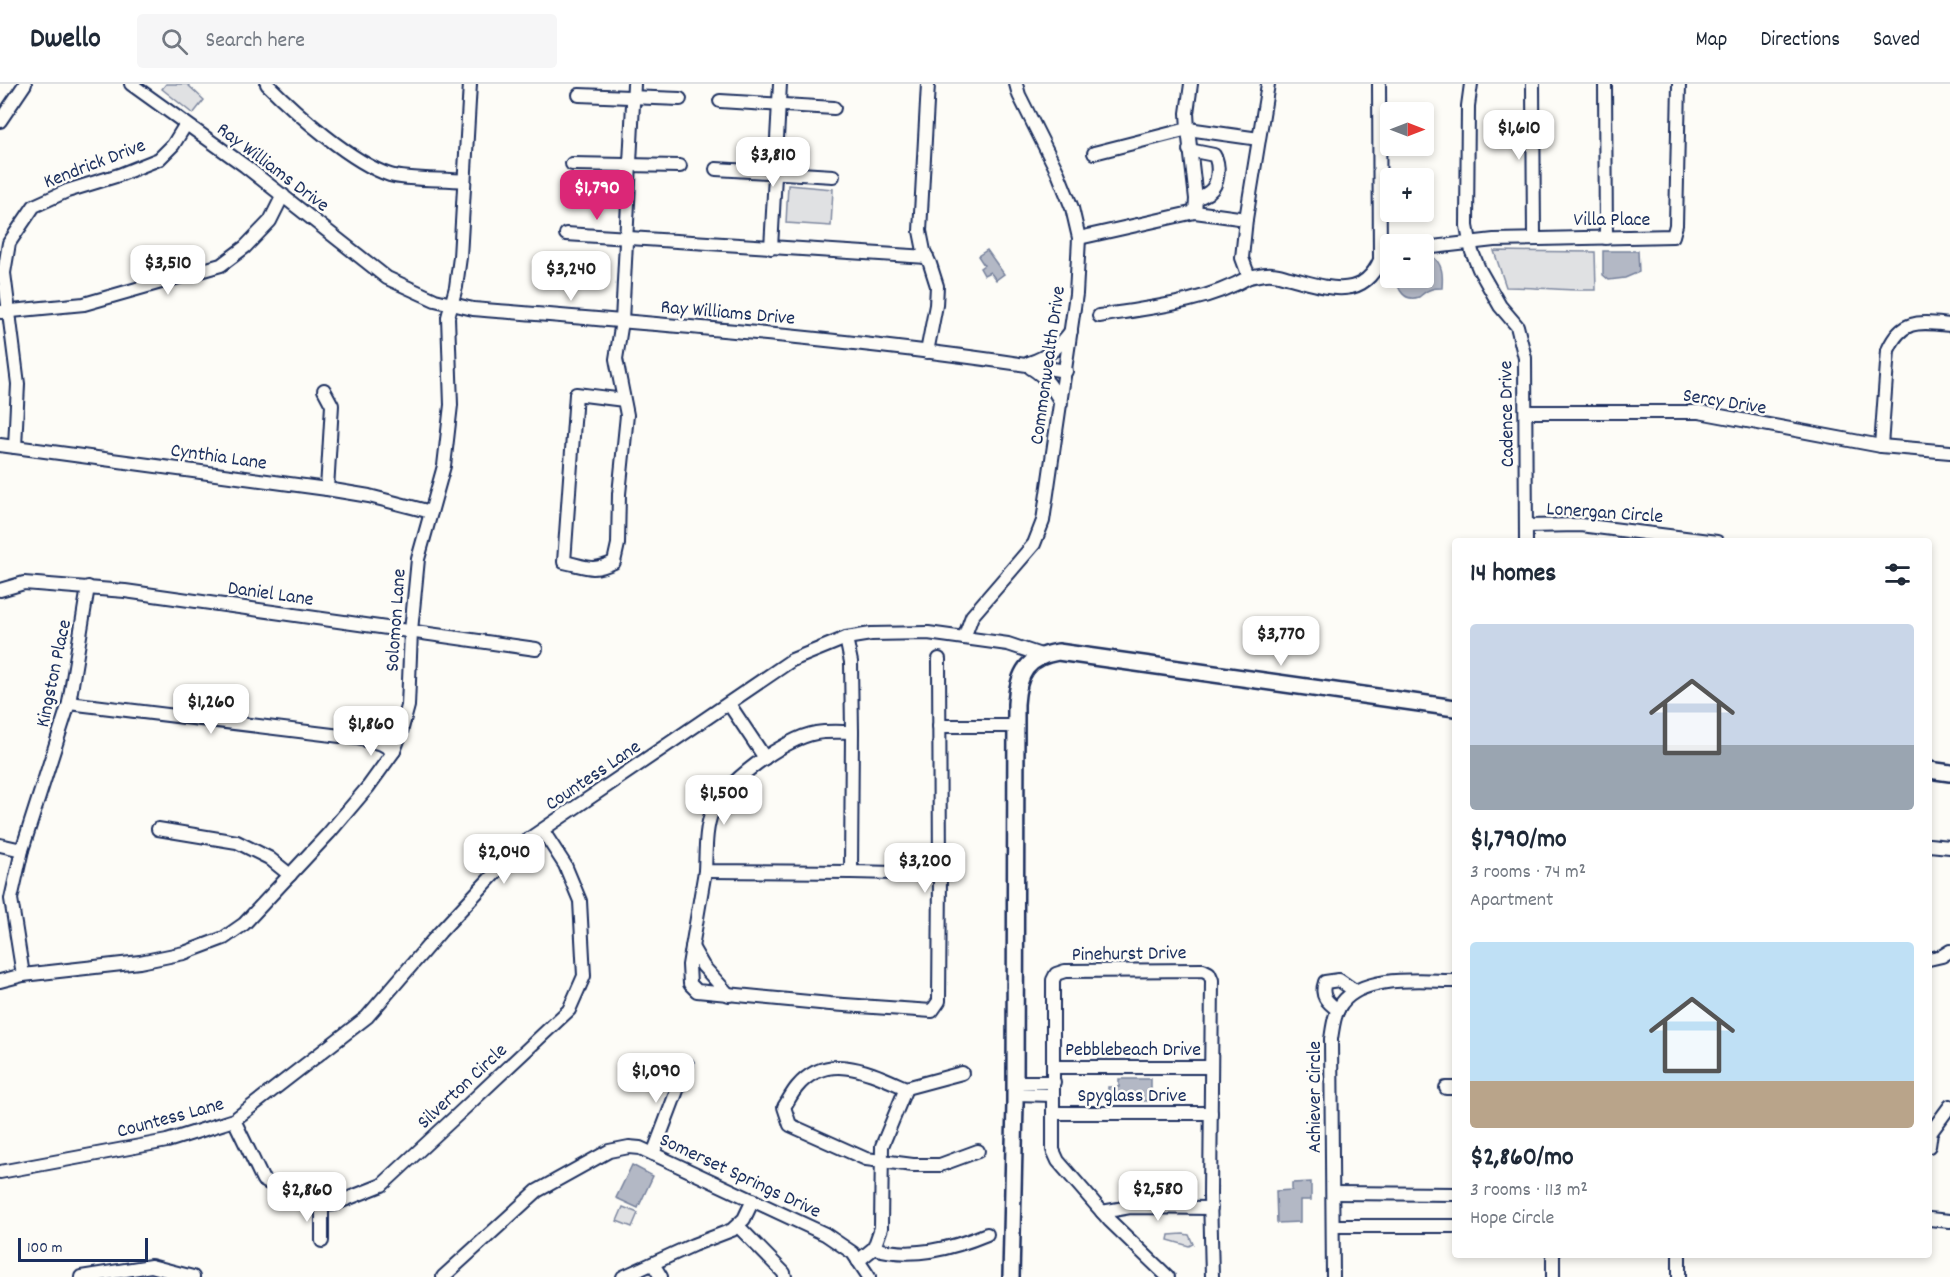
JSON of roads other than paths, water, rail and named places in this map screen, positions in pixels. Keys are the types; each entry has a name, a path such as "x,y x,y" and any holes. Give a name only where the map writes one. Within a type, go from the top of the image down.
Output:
{"main road":[{"path":"1011,1277 1015,1088 1016,726 1017,687 1026,667 1041,655 1058,652 1452,708"},
{"path":"1932,770 1950,773"}],"street":[{"path":"0,121 26,84"},
{"name":"Ray Williams Drive","path":"131,84 283,195 387,278 416,292 450,304 472,309 797,337 1025,364 1066,371"},
{"path":"267,84 326,135 366,165 392,176 464,181"},
{"name":"Solomon Lane","path":"0,981 23,975 140,962 184,953 224,938 243,924 290,875 348,810 394,751 408,706 411,631 418,559 444,466 450,405 448,317 456,287 460,257 470,84"},
{"path":"771,248 780,84"},
{"path":"927,352 936,305 937,286 920,231 928,84"},
{"name":"Commonwealth Drive","path":"964,638 972,616 1034,544 1043,521 1076,294 1079,238 1072,208 1016,84"},
{"path":"1191,84 1187,113 1195,205"},
{"path":"1249,277 1242,258 1246,219 1268,84"},
{"path":"1379,84 1384,234"},
{"name":"Cadence Drive","path":"1471,84 1468,106 1467,226 1479,269 1500,306 1517,326 1525,358 1526,538"},
{"path":"1533,84 1534,238"},
{"path":"1605,84 1606,238"},
{"name":"Villa Place","path":"1434,247 1534,238 1674,236 1678,84"},
{"path":"624,400 576,394 564,562 582,568 598,568 614,562 618,544 627,415 616,359 622,321 633,90"},
{"path":"579,95 633,90 680,99"},
{"path":"720,101 834,108"},
{"name":"Kendrick Drive","path":"15,447 18,384 4,311 4,273 9,243 34,206 67,191 119,175 159,159 173,144 186,124"},
{"path":"1094,153 1188,129 1259,139"},
{"path":"1079,238 1195,205 1211,191 1216,183 1218,161 1214,155 1189,150"},
{"path":"572,164 680,166"},
{"path":"716,169 833,176"},
{"path":"4,311 84,304 221,266 245,247 270,221 283,195"},
{"path":"1195,205 1246,219"},
{"path":"566,234 927,257"},
{"path":"1099,316 1174,303 1232,287 1249,277 1272,274 1330,289 1348,289 1364,282 1375,272 1380,260"},
{"path":"1881,446 1888,351 1893,340 1910,324 1920,322 1950,325"},
{"path":"1025,364 1042,359 1058,348 1072,329"},
{"path":"1025,364 1040,373 1052,386 1061,403"},
{"path":"324,390 332,405 327,489"},
{"name":"Sercy Drive","path":"1526,412 1699,412 1881,446 1950,452"},
{"name":"Cynthia Lane","path":"0,445 369,495 431,512"},
{"name":"Lonergan Circle","path":"1526,526 1580,525 1685,538"},
{"name":"Daniel Lane","path":"0,590 24,583 88,587 536,649"},
{"name":"Kingston Place","path":"23,975 11,900 22,850 69,703 88,587"},
{"name":"Countess Lane","path":"0,1172 167,1141 234,1120 367,1017 440,932 523,843 792,660 846,638 871,634 928,633 1008,644 1041,655"},
{"path":"846,638 851,662 851,872"},
{"path":"852,732 815,733 800,738 765,758 731,784 719,798 711,814 705,871 689,965 690,984 697,991 933,1011 939,1001 939,658"},
{"path":"69,703 357,738 382,744 394,751"},
{"path":"729,704 765,758"},
{"path":"939,726 1016,726"},
{"path":"158,829 237,842 269,858 290,875"},
{"name":"Silverton Circle","path":"322,1205 334,1204 382,1185 569,1010 584,976 580,901 565,865 543,831"},
{"path":"0,845 22,850"},
{"path":"1932,845 1950,847"},
{"path":"705,871 940,874"},
{"path":"692,947 703,966 729,995"},
{"path":"1932,958 1950,951"},
{"name":"Pinehurst Drive","path":"1168,1277 1102,1212 1058,1161 1053,1150 1053,980 1056,974 1065,971 1203,970 1209,974 1212,980 1212,1277"},
{"path":"1338,1010 1324,997 1325,982 1339,980 1355,991 1366,985 1400,981 1452,981"},
{"name":"Achiever Circle","path":"1333,1277 1331,1039 1333,1022 1340,1004 1355,991"},
{"path":"653,1154 687,1064"},
{"path":"962,1073 906,1088 863,1070 831,1067 817,1072 798,1086 784,1107 790,1125 866,1159 913,1165 940,1165 978,1151"},
{"name":"Pebblebeach Drive","path":"1054,1067 1211,1067"},
{"path":"858,1261 874,1248 881,1228 882,1146 906,1088"},
{"path":"1015,1088 1054,1089"},
{"path":"1932,1131 1950,1106"},
{"name":"Spyglass Drive","path":"1053,1113 1211,1113"},
{"path":"234,1120 262,1180 311,1206 322,1205 322,1241"},
{"name":"Somerset Springs Drive","path":"443,1277 537,1191 609,1151 629,1147 640,1148 825,1234 853,1253 869,1277"},
{"path":"1333,1193 1452,1194"},
{"path":"623,1277 732,1230 744,1219 753,1200"},
{"path":"1102,1212 1130,1207 1211,1208"},
{"path":"1932,1219 1950,1221"},
{"path":"738,1226 784,1273 784,1277"},
{"path":"1333,1226 1452,1226"},
{"path":"874,1248 889,1252 920,1252 959,1246 987,1234"},
{"path":"1553,1258 1553,1277"},
{"path":"1679,1258 1679,1277"},
{"path":"653,1264 661,1277"},
{"path":"81,1277 151,1266 193,1277"}]}
